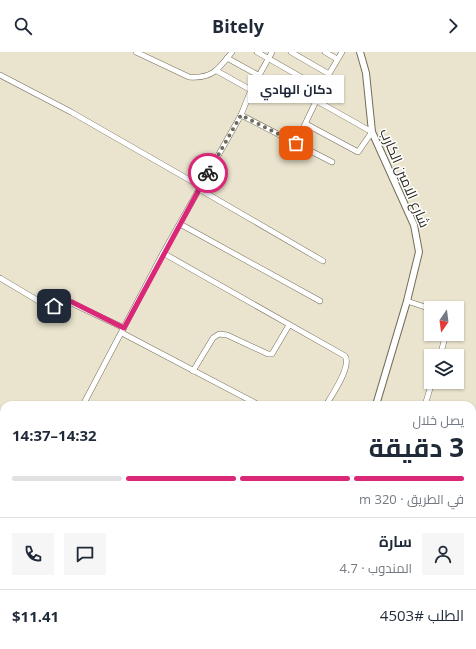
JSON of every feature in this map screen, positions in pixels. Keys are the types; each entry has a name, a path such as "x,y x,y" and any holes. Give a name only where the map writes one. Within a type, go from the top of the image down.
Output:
{"street":[{"path":"136,52 189,78 206,76 217,72 232,52"},
{"path":"257,52 322,89"},
{"path":"85,401 163,253 241,115 251,90 272,52"},
{"path":"291,52 329,74"},
{"path":"325,52 337,59"},
{"path":"296,143 329,74 342,52"},
{"name":"شارع الامين الكارب","path":"360,52 366,73 372,132 414,224 418,239 419,252 407,301 377,401"},
{"path":"227,58 260,76"},
{"path":"217,72 251,90"},
{"path":"0,75 71,112 323,261"},
{"path":"306,124 358,152 372,132 317,101"},
{"path":"241,115 332,162"},
{"path":"180,224 320,301"},
{"path":"163,253 339,353 347,360 344,372 328,401"},
{"path":"0,278 47,306 54,306 65,300 193,371 251,401"},
{"path":"407,301 424,307"},
{"path":"193,371 213,338 218,334 227,335 268,354 272,354 289,324"},
{"path":"425,401 430,389"}],"way so far":[{"path":"208,173 241,115 296,143"}],"place":[{"name":"دكان الهادي","path":"296,143"}],"route":[{"path":"54,306 65,300 72,302 124,328 163,253 208,173"}]}
